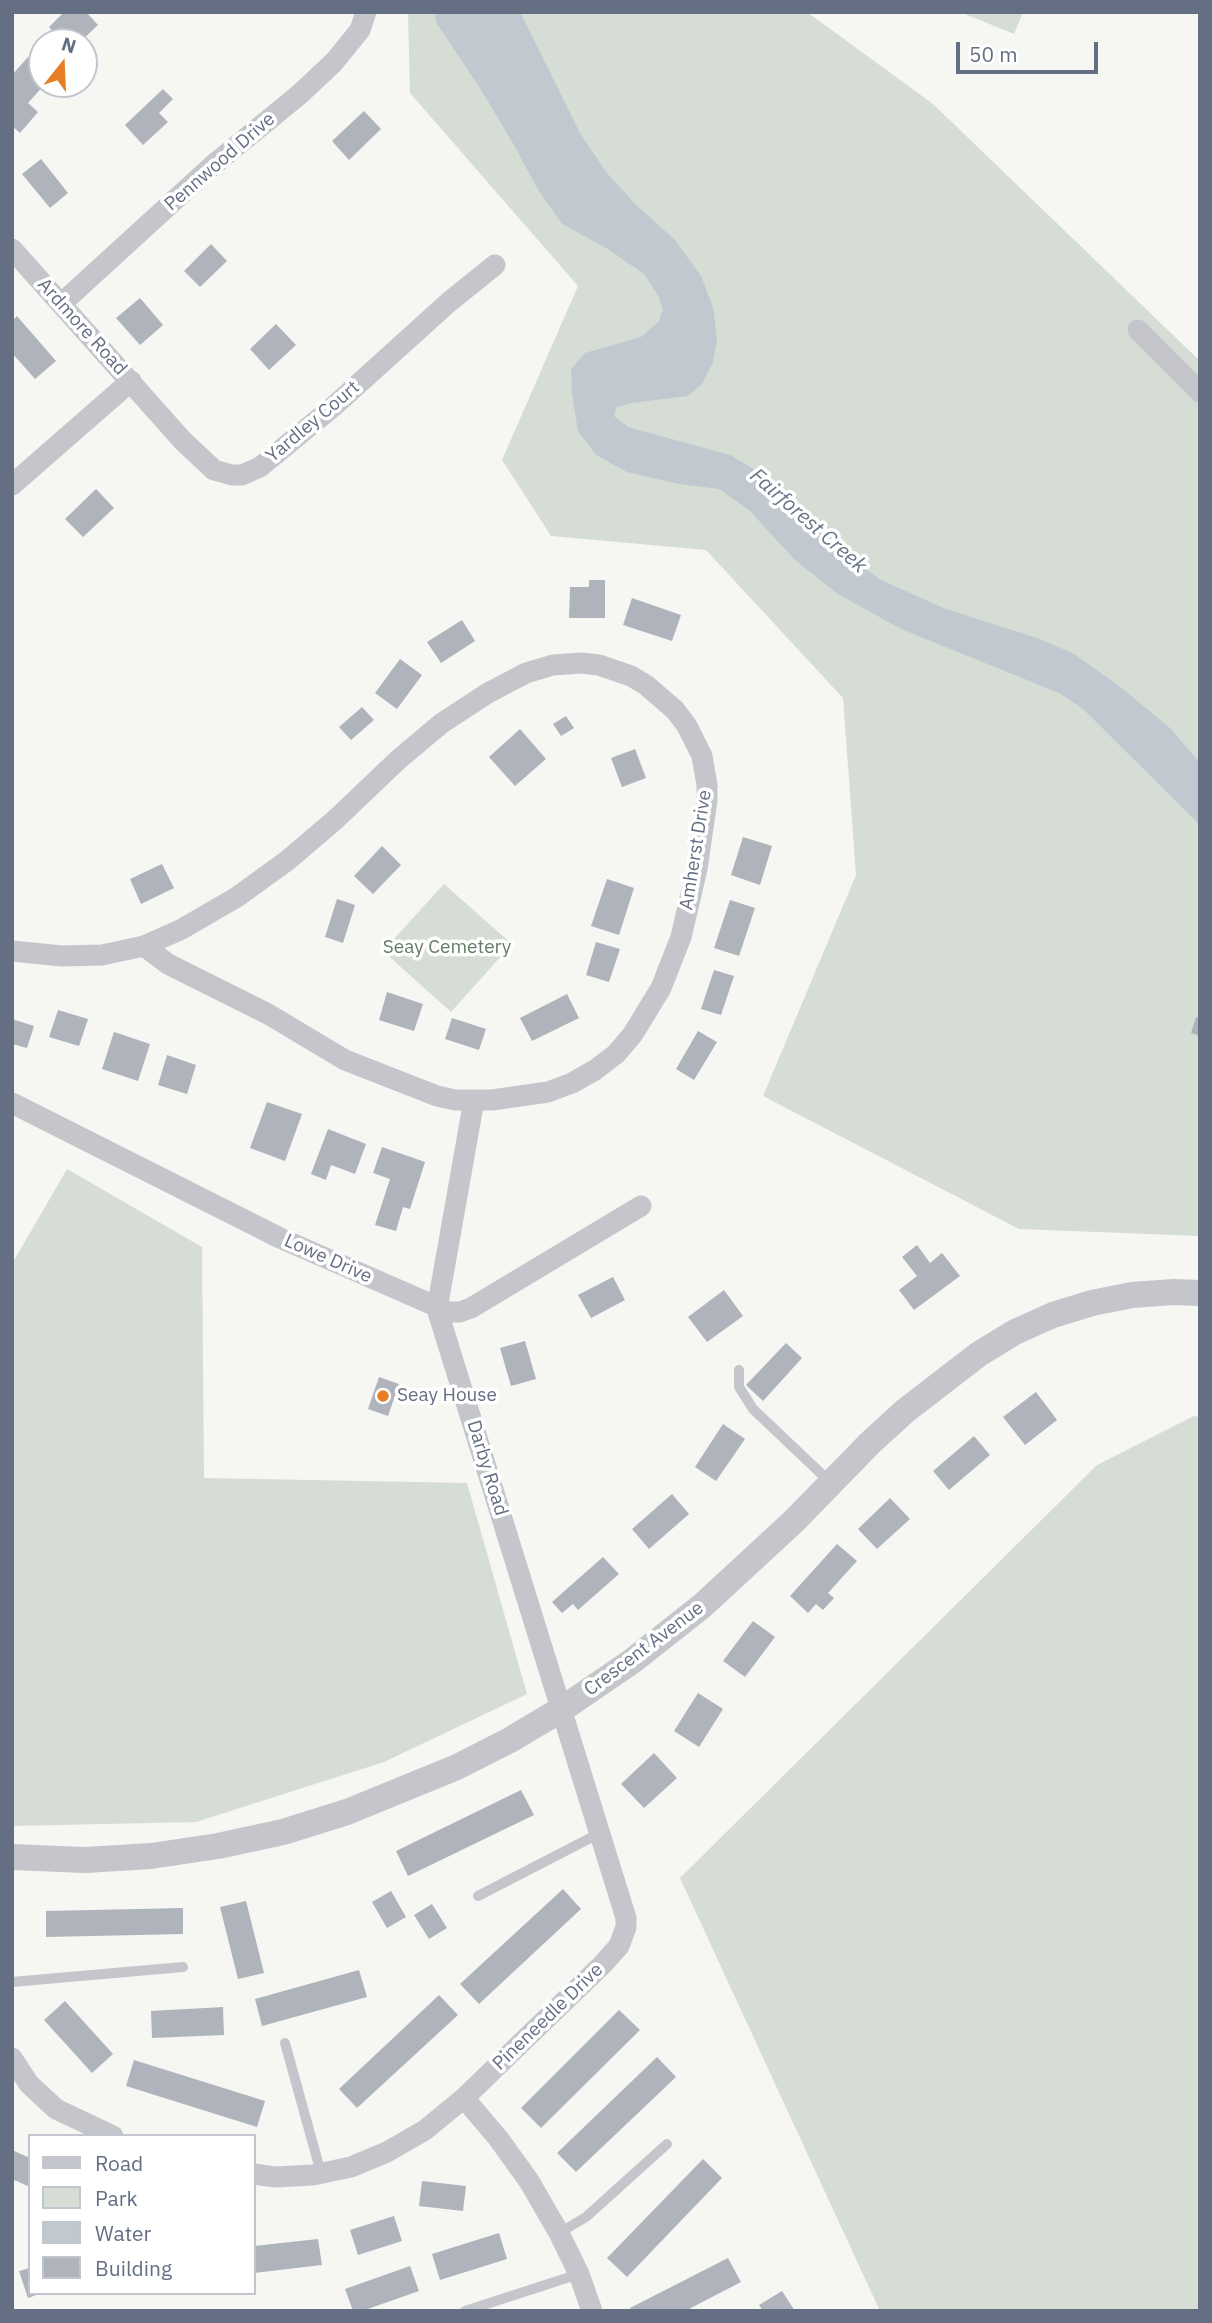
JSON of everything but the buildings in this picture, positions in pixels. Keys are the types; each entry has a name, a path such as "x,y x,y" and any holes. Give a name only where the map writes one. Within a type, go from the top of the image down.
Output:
{"street":[{"name":"Pennwood Drive","path":"62,303 212,166 300,94 334,62 350,46 360,30 366,12"},
{"name":"Ardmore Road","path":"12,249 131,381 12,485"},
{"name":"Yardley Court","path":"131,381 206,464 223,474 242,475 260,467 334,406 449,302 495,265"},
{"path":"1138,330 1200,393"},
{"name":"Amherst Drive","path":"12,951 62,956 102,956 144,946 182,929 263,879 336,819 442,723 488,692 526,673 553,665 598,665 631,676 661,696 675,710 696,743 706,771 707,800 697,869 672,963 648,1011 633,1034 615,1054 595,1070 548,1092 492,1100 455,1100 437,1096 345,1060 268,1014 168,964 144,946"},
{"name":"Darby Road","path":"474,1100 437,1309 562,1709"},
{"name":"Lowe Drive","path":"12,1102 280,1238 449,1312 471,1308 641,1206"},
{"name":"Crescent Avenue","path":"12,1857 85,1860 151,1856 218,1846 283,1832 347,1812 435,1777 510,1740 562,1709 631,1662 749,1565 870,1443 979,1353 1015,1332 1053,1315 1092,1303 1132,1295 1200,1293"},
{"name":"Pineneedle Drive","path":"256,2174 275,2177 321,2173 351,2166 387,2152 425,2130 464,2098 602,1965 624,1937 625,1918 562,1709"},
{"path":"12,2058 29,2084 49,2104 109,2134"},
{"path":"464,2098 522,2170 559,2233 579,2274 592,2311"}],"lane":[{"path":"739,1370 739,1387 753,1409 831,1483"},
{"path":"478,1896 600,1833"},
{"path":"12,1982 183,1967"},
{"path":"285,2043 321,2173"},
{"path":"559,2233 586,2217 667,2144"},
{"path":"465,2311 579,2274"}],"green space":[{"path":"408,12 807,12 933,104 1200,361 1200,1236 1019,1229 763,1096 856,875 843,698 706,550 551,536 502,460 578,286 410,93"},
{"path":"960,12 1023,12 1014,34"},
{"name":"Seay Cemetery","path":"444,884 512,944 451,1012 383,951"},
{"path":"67,1169 202,1247 204,1478 467,1483 527,1694 384,1762 196,1822 12,1826 12,1264"},
{"path":"1194,1416 1200,1417 1200,2311 880,2311 680,1878 1097,1465"}],"water":[{"name":"Fairforest Creek","path":"435,12 520,12 581,135 607,173 635,204 675,240 701,276 713,307 717,340 713,362 702,384 688,396 617,407 614,416 628,427 730,455 762,474 835,547 881,580 946,609 1040,639 1074,654 1118,685 1171,729 1200,763 1200,825 1082,708 1059,693 901,629 838,594 795,560 749,510 719,489 679,484 627,472 596,455 578,431 571,369 585,353 641,337 659,321 663,309 658,295 644,274 608,249 562,224 537,188 480,88 436,22"}],"place":[{"name":"Seay House","path":"383,1396"}]}
